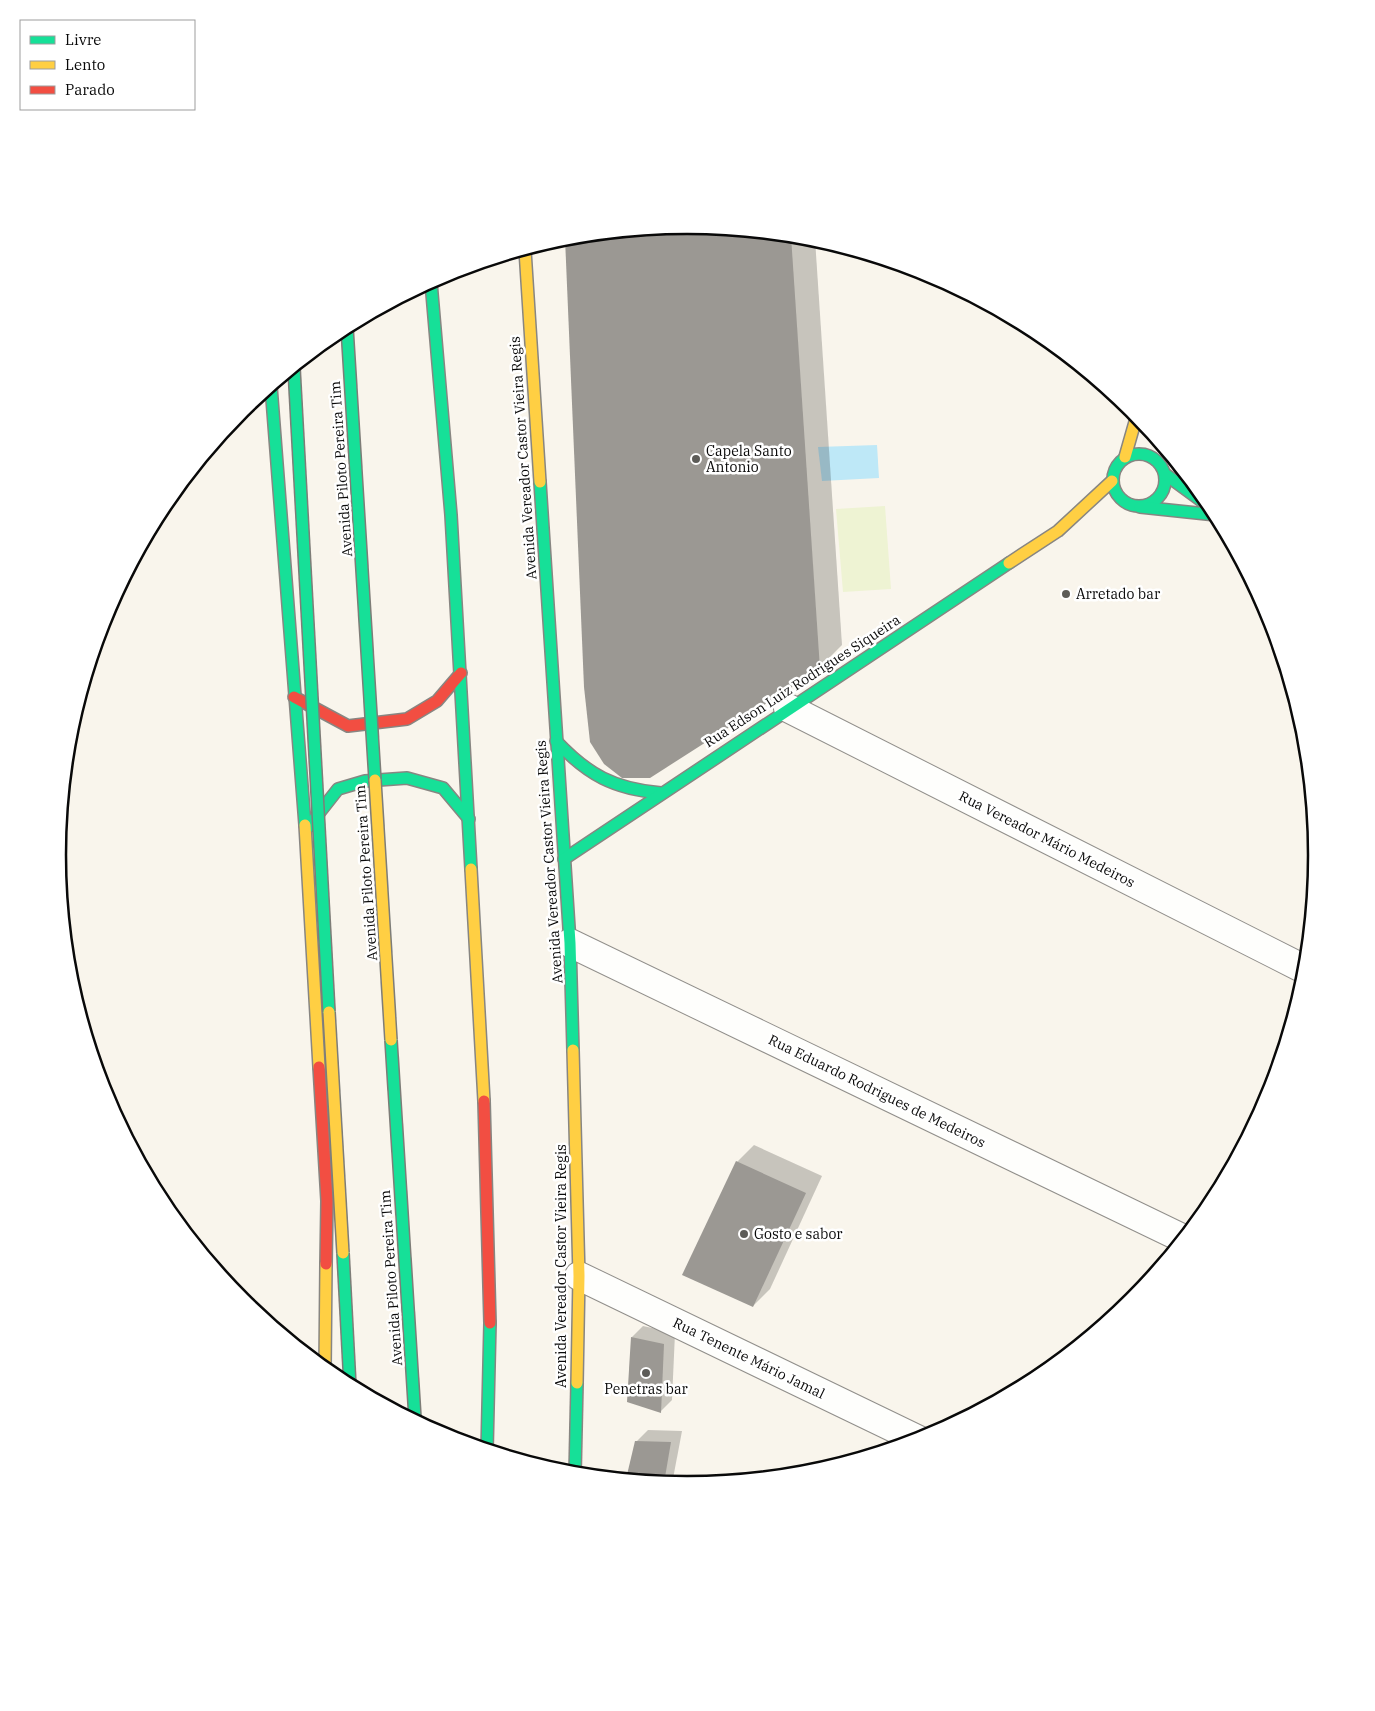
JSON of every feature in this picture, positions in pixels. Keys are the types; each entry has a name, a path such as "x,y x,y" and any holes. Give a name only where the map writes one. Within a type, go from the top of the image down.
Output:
{"main road":[{"name":"Avenida Vereador Castor Vieira Regis","path":"525,256 570,943 579,1276 575,1466"},
{"path":"432,290 443,407 461,672 486,1176 491,1359 486,1443"},
{"name":"Avenida Piloto Pereira Tim","path":"348,336 414,1413"},
{"path":"294,375 349,1377"},
{"path":"272,394 305,831 327,1201 325,1360"},
{"path":"1134,424 1125,457 1115,468 1112,482 1122,506 1207,514"},
{"path":"1150,443 1156,459 1165,474 1193,494"},
{"path":"1125,457 1140,453 1156,459"},
{"path":"1140,507 1155,502 1164,490 1165,474"},
{"name":"Rua Edson Luiz Rodrigues Siqueira","path":"564,859 661,792 1058,530 1112,482"},
{"name":"Rua Edson Luiz Rodrigues Siqueira","path":"1058,530 1092,517"},
{"path":"294,697 348,726 406,719 436,701 461,672"},
{"path":"556,741 579,765 601,780 626,788 661,792"},
{"path":"305,831 338,789 373,780 407,778 443,788 469,819"}],"street":[{"name":"Rua Vereador Mário Medeiros","path":"788,708 1299,966"},
{"name":"Rua Eduardo Rodrigues de Medeiros","path":"570,943 1178,1236"},
{"name":"Rua Tenente Mário Jamal","path":"579,1276 909,1435"}],"green space":[{"path":"885,506 891,589 843,592 836,509"}],"water":[{"path":"877,445 879,478 822,481 818,447"}],"building":[{"path":"688,234 728,236 791,243 820,669 650,778 622,778 604,764 590,742 584,687 565,246 606,240"},
{"name":"Gosto e sabor","path":"736,1161 806,1193 753,1307 682,1275"},
{"name":"Penetras bar","path":"631,1337 664,1344 661,1413 627,1402"},
{"path":"635,1441 671,1442 665,1476 627,1473"}],"traffic: fast":[{"path":"432,290 451,515 471,869"},
{"path":"348,336 375,780"},
{"path":"294,375 329,1012"},
{"path":"272,394 305,825"},
{"path":"1134,454 1144,454 1158,461 1165,475 1165,480 1165,485 1158,499 1144,506 1134,506 1124,502 1117,495 1113,485 1113,475 1117,465 1124,458 1134,454"},
{"path":"1165,474 1193,494"},
{"path":"540,482 570,943 573,1050"},
{"path":"1140,507 1207,514"},
{"path":"564,859 1009,563"},
{"path":"556,741 579,763 603,778 629,788 661,793"},
{"path":"308,827 338,789 365,781 407,778 443,788 469,819"},
{"path":"391,1040 415,1414"},
{"path":"343,1253 350,1377"},
{"path":"487,1444 490,1323"},
{"path":"575,1466 577,1383"}],"traffic: slow":[{"path":"525,256 540,482"},
{"path":"1125,457 1134,424"},
{"path":"1009,563 1058,531 1112,481"},
{"path":"375,780 391,1040"},
{"path":"305,825 319,1067"},
{"path":"471,869 484,1101"},
{"path":"329,1012 343,1253"},
{"path":"573,1050 579,1276 577,1383"},
{"path":"325,1360 326,1264"}],"traffic: jam":[{"path":"294,697 348,726 407,719 437,701 461,673"},
{"path":"319,1067 327,1201 326,1264"},
{"path":"484,1101 490,1323"}],"place":[{"name":"Capela Santo Antonio","path":"696,459"},
{"name":"Arretado bar","path":"1066,594"},
{"name":"Gosto e sabor","path":"744,1234"},
{"name":"Penetras bar","path":"646,1373"}]}
